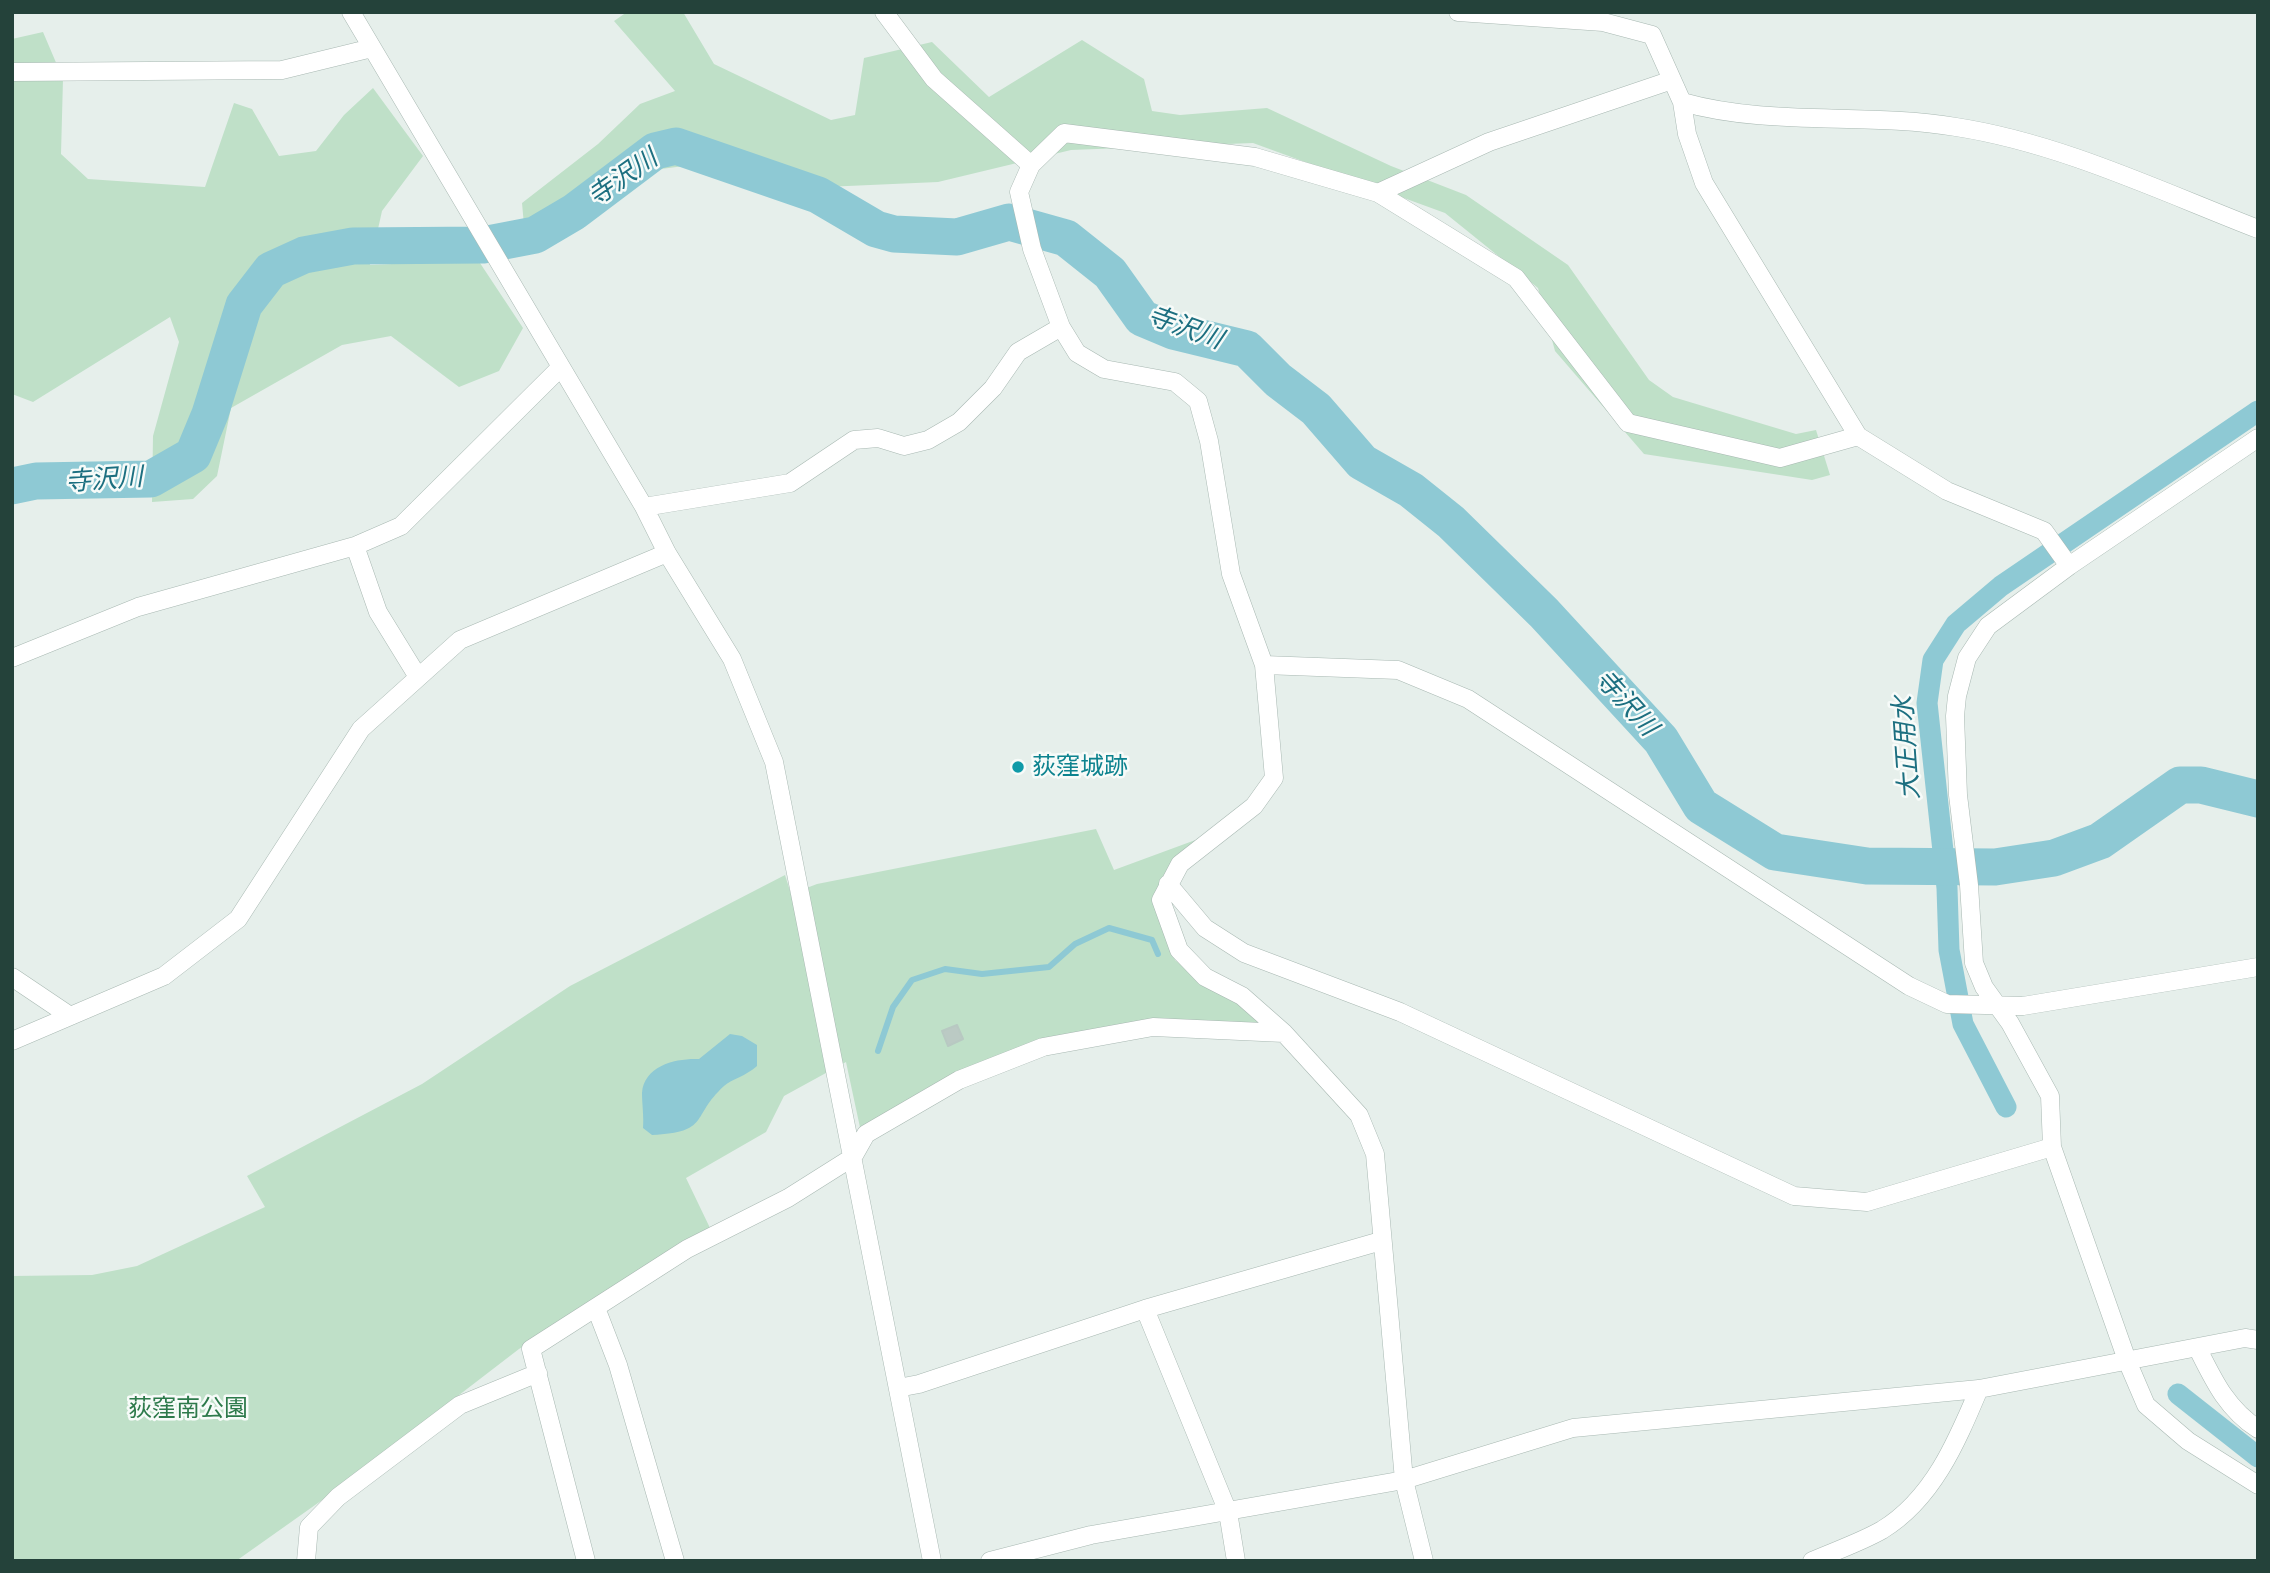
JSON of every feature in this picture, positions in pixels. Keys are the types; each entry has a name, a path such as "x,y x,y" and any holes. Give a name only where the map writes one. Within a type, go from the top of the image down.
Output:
{"street":[{"path":"351,12 644,507 667,553 732,659 774,762 932,1561"},
{"path":"884,12 934,79 1031,165"},
{"path":"1458,12 1603,22 1652,35 1682,102 1687,134 1704,183 1858,436 1947,491 2044,531 2066,561"},
{"path":"12,72 282,70 372,48"},
{"path":"1378,193 1489,142 1672,80"},
{"path":"1682,102 1721,113 1955,127 2041,146 2258,229"},
{"path":"1423,1561 1404,1480 1375,1154 1359,1115 1284,1033 1242,996 1205,977 1179,950 1161,900 1180,864 1254,806 1274,778 1264,665 1231,574 1209,440 1198,401 1175,382 1104,369 1077,353 1061,327 1032,249 1019,192 1031,165 1064,134 1255,157 1378,193 1516,278 1628,423 1780,458 1858,436"},
{"path":"644,507 790,483 855,440 878,438 904,446 928,440 959,422 993,388 1018,352 1061,327"},
{"path":"12,658 138,607 355,546 401,526 561,367"},
{"path":"2258,438 2066,561 1988,626 1967,658 1956,696 1955,716 1958,795 1969,885 1974,963 1988,1005 2050,1096 2052,1147 2128,1363 2147,1405 2188,1441 2258,1485"},
{"path":"355,546 378,612 418,677"},
{"path":"12,1041 164,976 238,919 361,729 460,640 667,553"},
{"path":"1264,665 1398,670 1468,699 1909,986 1947,1003 2023,1006 2258,967"},
{"path":"1168,884 1205,928 1244,953 1400,1012 1794,1196 1867,1202 2052,1147"},
{"path":"12,977 70,1016"},
{"path":"586,1561 531,1349 687,1249 788,1198 853,1157 866,1134 959,1080 1043,1047 1153,1027 1284,1033"},
{"path":"898,1388 919,1384 1145,1309 1381,1241"},
{"path":"596,1308 618,1365 675,1561"},
{"path":"1145,1309 1228,1512 1236,1561"},
{"path":"990,1561 1091,1535 1404,1480 1573,1428 1979,1390 2245,1338 2258,1340"},
{"path":"2198,1349 2220,1394 2244,1420 2258,1429"},
{"path":"306,1561 309,1527 338,1497 460,1405 538,1373"},
{"path":"1812,1561 1883,1529 1922,1494 1950,1457 1979,1390"}],"green space":[{"path":"627,12 683,12 714,64 831,120 855,115 864,58 932,42 989,97 1082,40 1144,79 1152,111 1180,115 1267,108 1391,166 1466,195 1568,265 1649,380 1673,397 1796,434 1816,430 1830,475 1812,480 1644,454 1555,351 1538,288 1445,213 1253,143 1071,150 938,182 825,187 708,163 645,171 586,213 524,225 522,203 598,144 640,104 675,91 614,21"},
{"path":"43,32 63,79 61,154 88,179 205,187 234,103 252,109 279,156 316,151 344,115 373,88 423,156 382,211 370,265 478,260 523,328 499,371 459,387 391,336 342,345 231,408 217,476 193,499 152,502 153,436 179,342 170,317 33,402 12,394 12,39"},
{"name":"荻窪南公園","path":"1096,829 1114,870 1209,835 1153,897 1175,960 1208,987 1239,1000 1259,1022 1256,1027 1148,1021 983,1062 925,1089 861,1132 846,1062 784,1096 766,1132 686,1178 710,1228 519,1349 325,1498 236,1561 12,1561 12,1276 92,1275 137,1266 265,1207 247,1176 422,1084 570,986 785,875 791,894 817,884"}],"water":[{"path":"730,1034 742,1036 757,1045 757,1066 724,1086 692,1126 671,1133 652,1135 643,1128 642,1093 649,1076 663,1065 699,1059"}],"building":[{"path":"957,1025 963,1039 948,1046 942,1031"}],"waterway":[{"name":"寺沢川","path":"12,486 36,481 151,479 193,455 210,414 244,305 271,270 304,255 353,246 483,245 535,235 574,212 655,151 676,146 818,195 876,229 894,234 957,237 1009,222 1066,238 1110,273 1142,318 1173,331 1247,349 1278,380 1316,409 1362,462 1411,490 1451,522 1544,613 1661,740 1701,806 1775,852 1867,866 1995,867 2054,858 2100,841 2180,785 2201,785 2258,799"},
{"name":"大正用水","path":"2006,1107 1963,1024 1949,950 1947,888 1927,703 1933,660 1956,624 2001,586 2258,411"},
{"path":"878,1051 893,1007 912,980 945,969 982,974 1049,967 1075,944 1109,928 1152,940 1158,954"},
{"name":"大正用水","path":"2178,1394 2258,1457"}],"place":[{"name":"荻窪城跡","path":"1018,767"}]}
